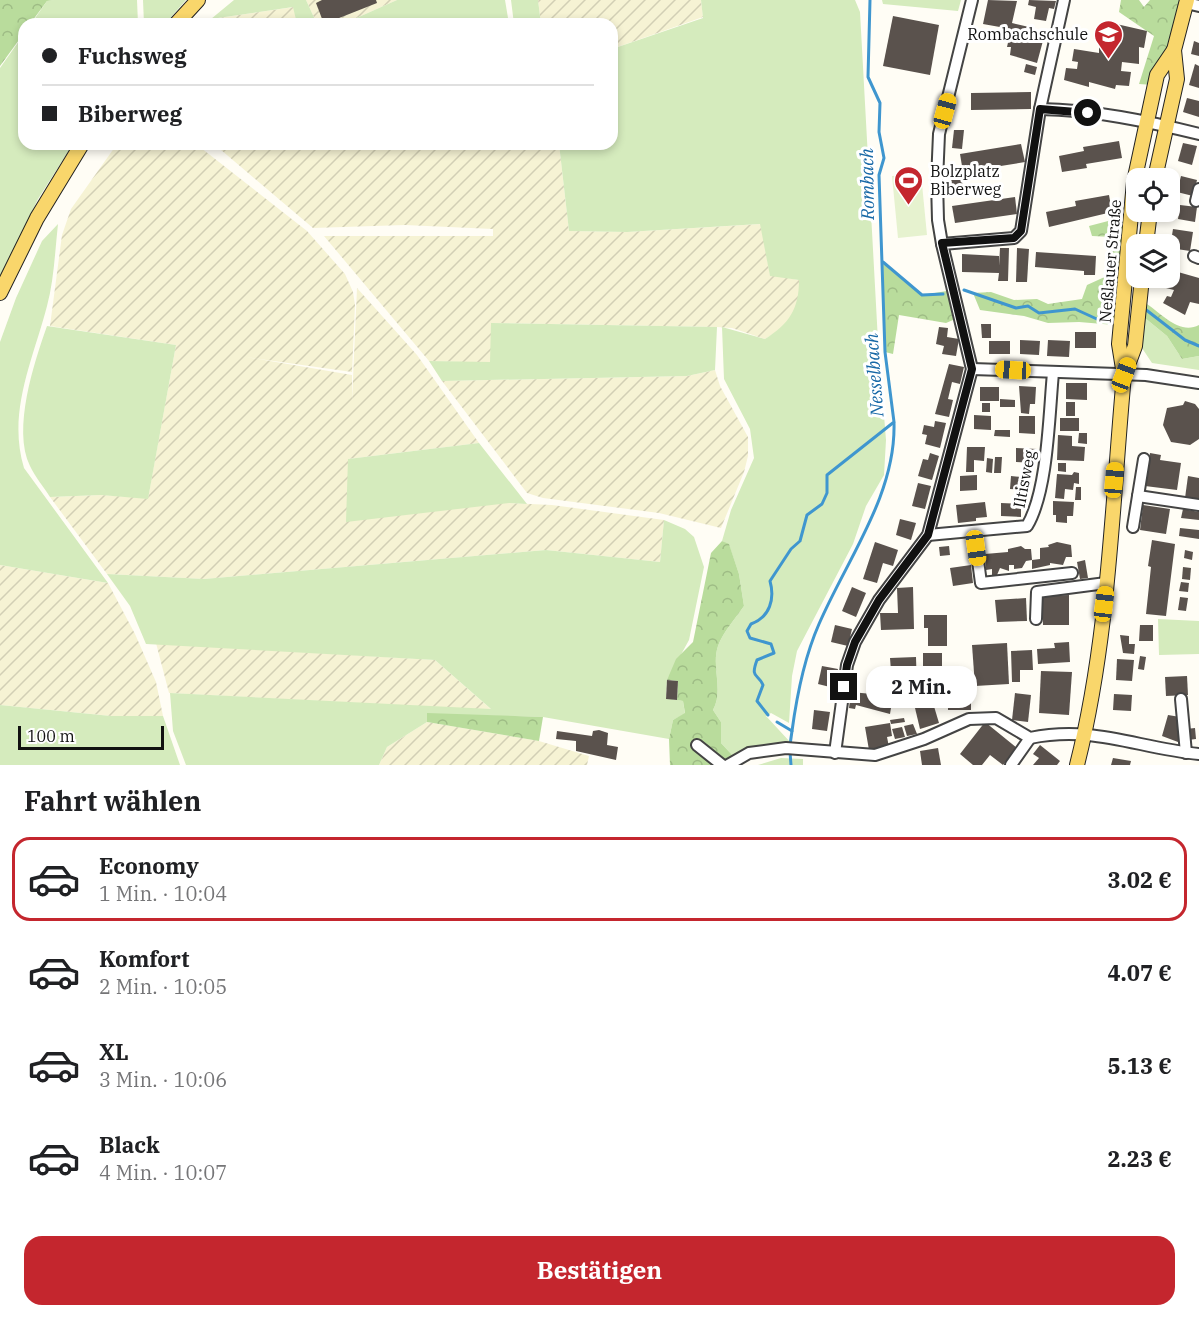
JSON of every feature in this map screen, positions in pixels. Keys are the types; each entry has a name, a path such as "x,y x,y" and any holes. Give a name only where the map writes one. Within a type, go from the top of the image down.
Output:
{"main road":[{"path":"182,18 198,0"},
{"name":"Neßlauer Straße","path":"1077,765 1085,733 1106,583 1124,375 1119,344 1134,182 1157,75 1174,50 1190,3"},
{"name":"Neßlauer Straße","path":"1157,168 1177,79 1174,50"},
{"path":"0,293 37,218 78,150"},
{"name":"Neßlauer Straße","path":"1124,375 1135,346 1141,288"}],"street":[{"path":"835,753 847,665 855,642 879,600 928,535 972,369 942,243 938,210 939,134 972,0"},
{"path":"942,243 1014,238 1021,231 1040,109 1064,0"},
{"path":"1040,109 1066,110 1146,121 1199,134"},
{"path":"1196,201 1199,189"},
{"path":"972,369 1124,375 1199,382"},
{"name":"Iltisweg","path":"928,535 1027,526 1033,516 1045,461 1053,373"},
{"path":"1133,527 1144,459"},
{"path":"1138,496 1199,505"},
{"path":"974,531 981,583 1072,573"},
{"path":"1036,619 1037,592 1106,583"},
{"path":"1181,699 1186,753"},
{"path":"728,765 749,753 789,748 875,755 924,739 969,719 996,717 1030,738"},
{"path":"1011,765 1030,738 1053,733 1085,733 1199,754"},
{"path":"697,745 722,765"}],"shaded area":[{"path":"306,0 397,0 356,18 314,18"},
{"path":"538,0 701,0 703,17 618,47 618,18 540,18"},
{"path":"294,7 296,18 218,18"},
{"path":"113,150 204,150 307,231 345,274 353,292 355,305 352,372 246,357 352,375 352,401 357,288 417,355 479,443 348,459 509,503 552,505 664,520 660,562 546,550 204,579 107,574 50,497 101,495 148,498 176,345 50,326 62,235 71,209"},
{"path":"221,150 560,150 569,231 627,232 761,224 770,275 799,280 799,297 795,311 783,328 765,339 732,328 717,327 491,323 491,363 429,361 324,236 493,236 493,229 405,225 313,228"},
{"path":"715,370 720,386 748,437 748,456 744,472 721,528 659,513 543,498 527,493 442,381 687,376"},
{"path":"0,565 108,583 135,634 156,682 163,716 111,716 0,705"},
{"path":"156,643 435,660 492,710 169,693"},
{"path":"427,722 539,741 589,756 587,765 379,765 387,747"}],"green space":[{"path":"0,0 54,0 47,1 34,18 18,18 18,41 0,66"},
{"path":"137,0 138,18 35,18 47,1"},
{"path":"143,0 186,0 170,18 144,18"},
{"path":"234,0 306,0 314,18 296,18 293,7 212,18"},
{"path":"397,0 505,0 508,18 356,18"},
{"path":"511,0 538,0 540,18 513,18"},
{"path":"701,0 855,0 860,12 878,341 886,440 884,475 866,506 853,544 797,651 792,676 789,723 771,713 766,716 791,743 734,757 721,743 721,722 713,710 718,686 716,654 723,636 744,606 739,574 729,545 722,541 731,510 754,458 750,429 724,379 722,327 765,339 780,328 791,315 797,299 799,280 770,276 760,224 627,232 569,231 560,150 618,150 618,47 703,18"},
{"path":"882,0 961,0 958,11 883,4"},
{"path":"1121,0 1139,0 1144,7 1150,0 1184,0 1170,52 1153,85 1139,84 1154,36 1119,12"},
{"path":"18,42 18,150 69,150 38,199 0,280 0,68"},
{"name":"Bolzplatz Biberweg","path":"921,174 927,235 898,238 892,176"},
{"path":"1112,220 1125,222 1115,325 1079,322 1048,323 1024,316 980,310 973,293 991,292 1014,300 1037,299 1048,304 1082,299 1087,285 1109,275 1113,237 1092,236 1089,226"},
{"path":"58,224 49,296 20,406 18,427 20,447 24,468 108,583 0,565 0,342 16,298 42,241"},
{"path":"883,262 922,295 953,290 960,317 946,323 899,315 893,354 885,352"},
{"path":"1147,304 1178,326 1199,325 1199,356 1182,359 1167,336 1145,318"},
{"path":"1145,318 1167,336 1182,359 1199,356 1199,370 1152,363 1142,348"},
{"path":"491,323 717,327 715,370 687,376 442,381 429,361 490,362"},
{"path":"47,326 176,345 148,499 101,495 50,497 32,470 25,451 24,415 31,377"},
{"path":"479,443 527,504 509,503 346,522 348,459"},
{"path":"664,520 685,529 694,537 704,567 689,640 667,680 666,698 683,701 685,714 673,720 669,739 543,717 427,714 427,722 387,747 379,765 186,765 173,731 170,693 491,709 435,660 146,644 130,606 107,574 204,579 546,550 660,562"},
{"path":"722,541 729,544 739,574 744,606 718,646 716,662 718,686 713,710 721,722 721,743 734,757 727,765 670,765 669,739 673,720 685,713 683,701 677,700 678,681 667,680 676,659 693,642 711,553"},
{"path":"1158,619 1199,621 1199,654 1159,655"},
{"path":"0,705 111,716 163,716 180,765 0,765"},
{"path":"427,713 543,717 539,741 427,722"},
{"path":"781,758 803,759 803,765 758,765"}],"building":[{"path":"322,0 376,0 377,3 339,18 322,18 316,3"},
{"path":"988,0 1017,1 1012,23 1029,27 1044,37 1037,63 1010,55 1011,47 1007,47 1011,29 983,24"},
{"path":"1029,0 1056,1 1054,9 1049,8 1046,21 1034,19 1036,7 1028,5"},
{"path":"893,16 939,25 930,75 883,66"},
{"path":"1112,23 1147,31 1144,48 1139,47 1139,64 1122,62 1121,71 1131,72 1129,86 1116,85 1115,89 1089,82 1089,87 1064,80 1066,68 1077,69 1078,62 1072,61 1074,49 1099,53 1099,27 1112,29"},
{"path":"1194,41 1199,43 1199,56 1191,54"},
{"path":"1026,64 1037,67 1035,75 1024,72"},
{"path":"1195,64 1199,66 1199,88 1189,85"},
{"path":"1031,92 1031,109 971,110 971,93"},
{"path":"1187,98 1199,101 1199,117 1183,112"},
{"path":"954,130 964,130 962,149 952,148"},
{"path":"1119,141 1122,158 1086,164 1087,168 1062,172 1059,156 1084,151 1083,147"},
{"path":"1183,143 1197,146 1192,165 1178,161"},
{"path":"1021,144 1025,162 963,172 960,154"},
{"path":"951,175 962,175 963,195 952,195"},
{"path":"1181,176 1197,180 1193,196 1180,193"},
{"path":"1109,195 1112,212 1049,227 1046,212 1076,206 1075,201"},
{"path":"1015,197 1017,214 955,223 952,206"},
{"path":"1180,205 1197,207 1195,222 1180,219"},
{"path":"1173,229 1193,232 1190,251 1180,250 1180,234 1172,234"},
{"path":"1000,248 1009,248 1008,281 998,281 999,273 962,272 962,254 999,256 999,266"},
{"path":"1017,248 1029,249 1027,282 1016,282"},
{"path":"1036,252 1096,256 1095,275 1084,275 1084,271 1035,267"},
{"path":"1180,273 1199,278 1199,304 1190,302 1185,315 1163,303 1167,296 1171,297 1174,290 1166,288 1180,288"},
{"path":"981,324 991,324 991,338 982,338"},
{"path":"939,327 948,328 947,337 959,339 956,356 942,354 944,346 936,344"},
{"path":"1075,332 1096,332 1096,348 1075,348"},
{"path":"1020,340 1040,341 1039,355 1020,354"},
{"path":"1048,340 1070,341 1069,357 1047,356"},
{"path":"989,341 1010,341 1010,354 989,354"},
{"path":"949,364 964,367 960,384 952,382 948,399 953,400 949,417 935,414"},
{"path":"1066,383 1087,383 1087,400 1066,399"},
{"path":"1019,386 1036,387 1035,404 1030,404 1029,414 1021,413"},
{"path":"980,387 999,387 999,401 980,401"},
{"path":"1000,399 1015,400 1015,407 1000,407"},
{"path":"1185,401 1195,404 1199,409 1199,439 1190,445 1171,442 1163,425 1167,408 1183,405"},
{"path":"1066,402 1075,402 1075,416 1066,416"},
{"path":"982,403 990,403 990,412 982,412"},
{"path":"974,415 991,416 991,430 974,429"},
{"path":"1019,416 1035,416 1035,434 1019,433"},
{"path":"1060,418 1079,418 1079,431 1060,431"},
{"path":"935,421 946,423 940,448 925,444 927,435 922,434 924,425 934,427"},
{"path":"995,430 1010,430 1010,437 994,436"},
{"path":"1079,433 1087,433 1087,444 1078,443"},
{"path":"1058,435 1072,436 1072,446 1085,447 1084,461 1057,460"},
{"path":"967,447 985,447 984,461 974,460 974,472 966,472"},
{"path":"1016,448 1037,449 1036,463 1016,462"},
{"path":"930,453 939,456 932,480 918,476 923,459 928,460"},
{"path":"1150,453 1161,455 1160,460 1181,463 1177,490 1145,486"},
{"path":"995,457 1002,457 1001,473 994,473"},
{"path":"987,458 993,459 992,473 986,472"},
{"path":"1058,463 1066,463 1066,472 1058,471"},
{"path":"1074,472 1079,473 1079,484 1074,483 1073,490 1065,489 1064,499 1055,498 1057,474 1072,475"},
{"path":"977,475 977,490 960,491 960,476"},
{"path":"1011,476 1031,478 1030,490 1010,489"},
{"path":"1188,476 1199,478 1199,500 1185,498"},
{"path":"918,483 931,486 925,509 912,506"},
{"path":"1076,487 1081,487 1081,500 1075,500"},
{"path":"1053,501 1074,502 1073,516 1067,516 1067,523 1056,522 1056,515 1053,515"},
{"path":"985,502 987,517 958,523 956,505"},
{"path":"1001,503 1021,504 1021,517 1001,516"},
{"path":"1143,505 1170,509 1166,534 1140,530"},
{"path":"1183,509 1199,512 1199,520 1181,518"},
{"path":"900,519 916,523 911,540 896,535"},
{"path":"1180,528 1199,530 1199,539 1179,536"},
{"path":"1152,540 1175,544 1166,616 1146,614 1151,567 1148,566"},
{"path":"875,542 898,550 893,566 883,563 877,583 863,579"},
{"path":"1057,542 1071,545 1072,557 1066,557 1063,565 1050,563 1050,565 1032,569 1032,560 1040,559 1040,548 1049,547 1048,545"},
{"path":"949,546 950,555 940,556 939,547"},
{"path":"1021,546 1031,549 1032,560 1026,561 1022,568 1014,569 1014,565 1009,565 1009,571 1000,568 997,575 992,575 992,569 986,570 985,554 1008,552 1008,549"},
{"path":"1185,550 1193,552 1192,560 1184,558"},
{"path":"1085,560 1088,578 1080,579 1077,562"},
{"path":"971,565 973,583 953,586 950,568"},
{"path":"1183,567 1191,568 1190,580 1182,579"},
{"path":"1181,582 1189,583 1188,592 1179,591"},
{"path":"852,587 866,593 856,617 842,611"},
{"path":"913,587 914,629 881,630 880,613 898,613 897,588"},
{"path":"1069,595 1069,625 1043,625 1042,596"},
{"path":"1180,597 1188,598 1186,611 1178,610"},
{"path":"1026,598 1027,621 997,622 995,600"},
{"path":"924,615 947,615 947,646 928,646 928,628 924,628"},
{"path":"835,625 852,629 848,646 831,642"},
{"path":"1140,625 1153,625 1153,641 1139,641"},
{"path":"1120,635 1129,636 1129,644 1135,644 1134,654 1123,653"},
{"path":"1069,642 1070,662 1038,664 1037,649 1055,648 1054,643"},
{"path":"1007,643 1009,684 975,686 972,645"},
{"path":"1032,650 1033,670 1020,670 1020,682 1012,682 1011,651"},
{"path":"923,653 942,653 942,690 934,691 934,699 923,697"},
{"path":"1140,656 1146,657 1144,670 1138,669"},
{"path":"916,657 917,690 897,690 896,670 891,671 890,658"},
{"path":"1117,659 1134,660 1132,681 1116,680"},
{"path":"822,666 838,669 834,688 818,684"},
{"path":"1041,671 1072,672 1069,715 1039,713"},
{"path":"887,675 895,675 894,690 886,689"},
{"path":"1187,676 1188,695 1166,696 1165,677"},
{"path":"667,680 678,681 677,700 666,699"},
{"path":"948,690 971,690 971,710 948,710"},
{"path":"851,692 893,696 890,714 856,705 855,709 849,708"},
{"path":"1015,693 1031,695 1028,722 1012,720"},
{"path":"1114,694 1132,695 1131,711 1113,710"},
{"path":"933,703 939,723 920,729 915,708"},
{"path":"814,710 830,712 827,731 812,729"},
{"path":"1168,715 1180,717 1178,729 1182,731 1178,742 1162,736"},
{"path":"904,718 905,722 891,724 890,720"},
{"path":"985,722 1017,748 1003,765 990,755 982,765 973,765 960,754"},
{"path":"890,723 892,736 887,737 889,747 869,750 865,727"},
{"path":"913,724 917,734 907,736 904,726"},
{"path":"902,727 905,737 895,739 892,729"},
{"path":"1195,728 1196,739 1188,740 1186,729"},
{"path":"557,731 592,736 593,731 608,733 607,745 618,747 616,760 576,751 576,741 556,739"},
{"path":"1040,745 1060,761 1057,765 1033,765 1039,758 1033,754"},
{"path":"938,748 941,765 922,765 920,751"},
{"path":"1113,758 1131,761 1130,765 1111,765"}],"waterway":[{"name":"Nesselbach","path":"768,715 757,701 763,685 754,670 757,660 774,653 771,644 750,638 747,631 751,624 763,617 770,607 772,594 770,581 791,549 800,541 807,515 822,504 827,493 827,475 894,422 885,352 879,175 884,158 879,132 880,103 868,77 870,0"},
{"path":"883,262 922,295 943,294"},
{"path":"964,290 1016,308 1028,306 1039,313 1075,309 1099,320 1116,307"},
{"path":"1145,309 1185,340 1199,346"},
{"path":"792,731 796,703 809,650 830,600 879,501 887,476 894,423"},
{"name":"Nesselbach","path":"777,722 792,731 790,745"},
{"name":"Nesselbach","path":"790,752 791,765"}],"place":[{"name":"Rombachschule","path":"1109,60"},
{"name":"Bolzplatz Biberweg","path":"909,206"}],"route":[{"path":"844,687 847,665 855,642 879,600 928,535 972,369 942,243 1014,238 1021,231 1026,187 1040,109 1088,113"}],"water label":[{"name":"Rombach","path":"867,184"}]}
